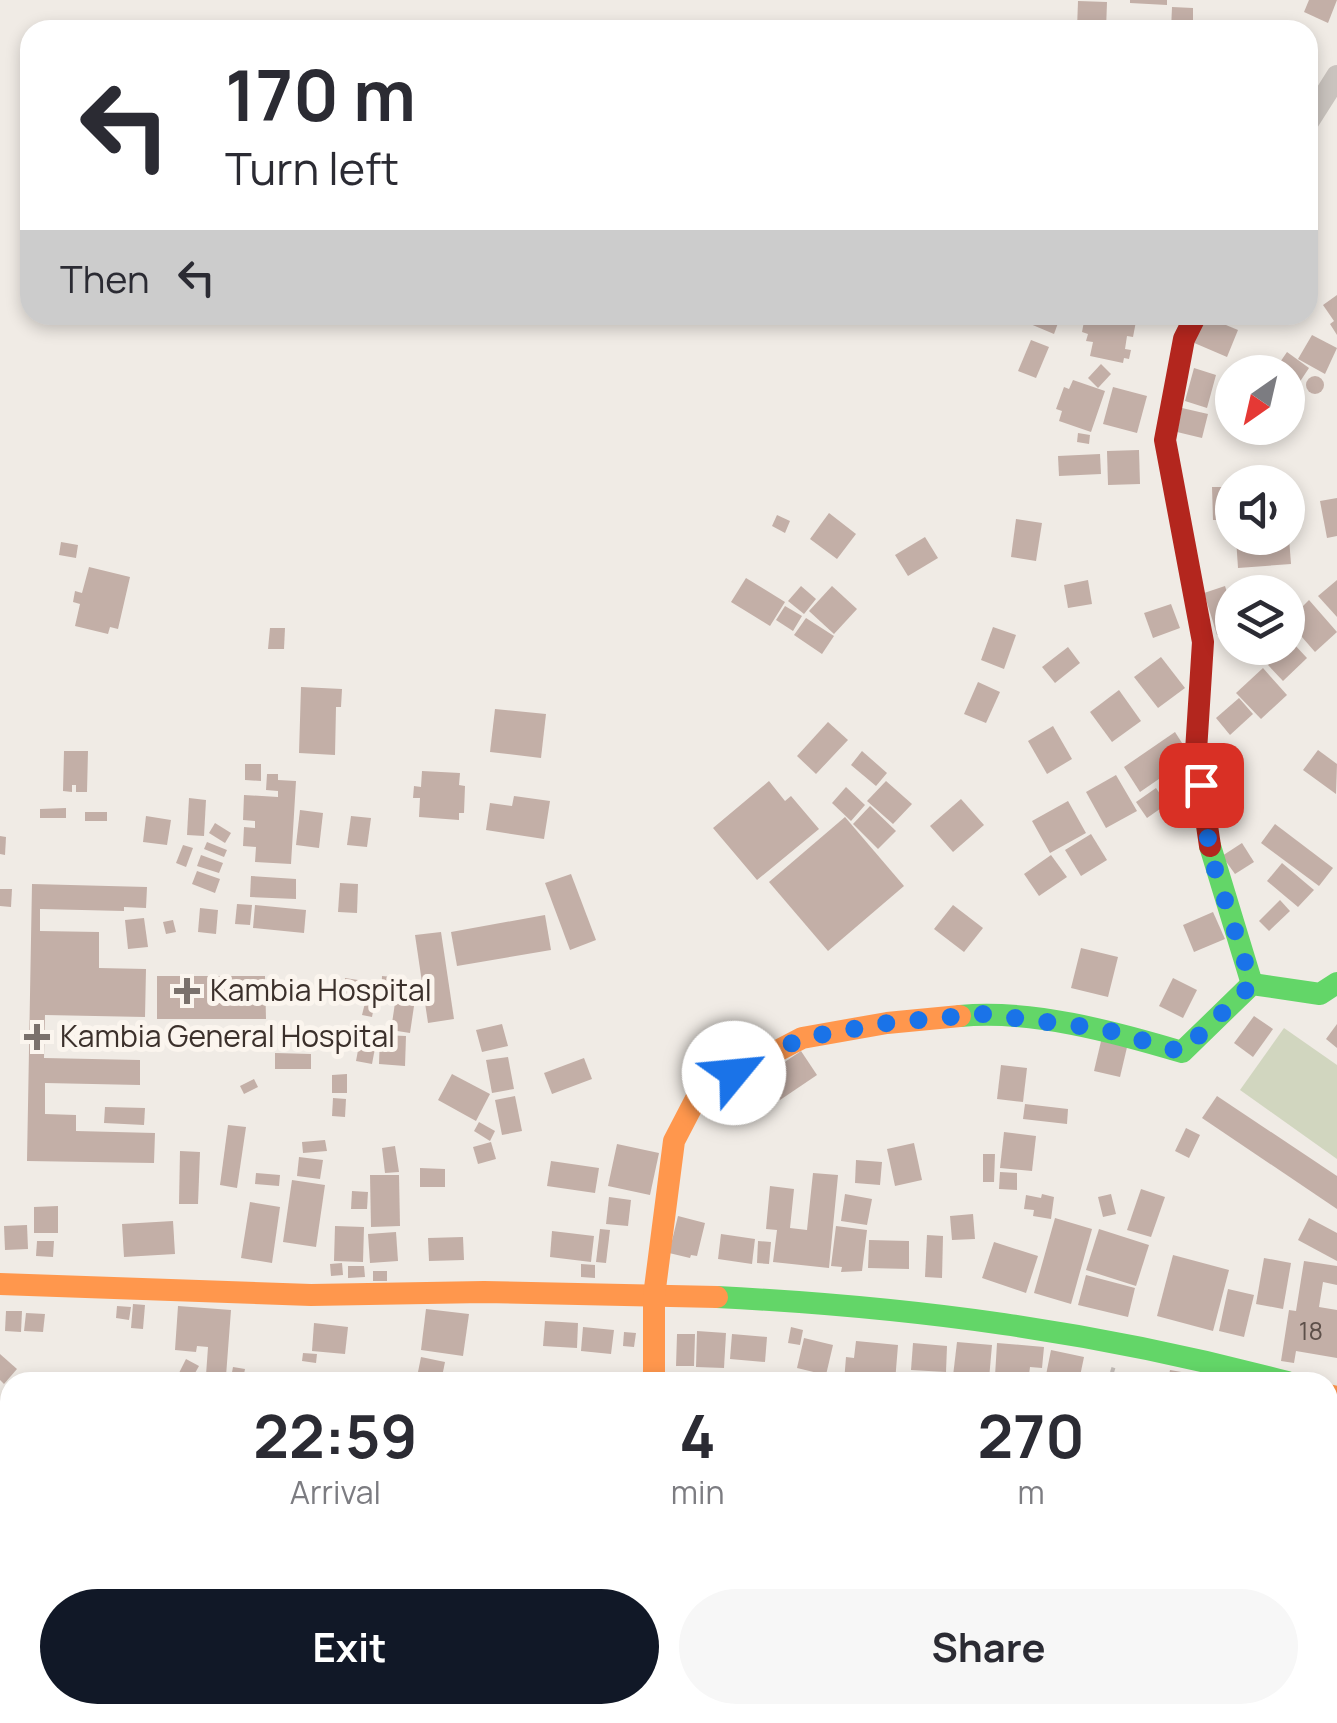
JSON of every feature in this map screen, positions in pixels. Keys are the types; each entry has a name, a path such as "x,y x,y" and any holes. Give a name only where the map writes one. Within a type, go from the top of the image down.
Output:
{"street":[{"path":"1318,106 1337,76"},
{"path":"1191,325 1184,339 1165,440 1204,642 1196,751 1210,854 1252,984"},
{"path":"1252,984 1320,994 1337,983"},
{"path":"654,1372 654,1296 674,1141 700,1091 802,1038 887,1023 982,1014 1104,1029 1182,1052 1252,984"},
{"path":"0,1284 356,1296 484,1292 654,1296 902,1308 1122,1342 1253,1372"}],"green space":[{"path":"1284,1028 1337,1065 1337,1159 1240,1090"}],"building":[{"path":"1167,0 1167,5 1130,3"},
{"path":"1309,0 1337,0 1328,23 1304,12"},
{"path":"1078,1 1107,2 1106,20 1077,20"},
{"path":"1172,7 1193,8 1193,20 1171,20"},
{"path":"1337,295 1337,335 1330,324 1334,321 1323,305"},
{"path":"1033,325 1057,325 1054,334"},
{"path":"1083,325 1135,325 1133,337 1127,336 1125,349 1131,350 1129,359 1124,358 1123,363 1090,356 1093,342 1086,341 1088,334 1082,332"},
{"path":"1198,325 1226,325 1238,330 1228,355 1192,342"},
{"path":"1312,335 1337,348 1325,374 1305,363 1305,355 1300,355"},
{"path":"1031,340 1049,347 1036,378 1018,371"},
{"path":"1101,364 1111,374 1098,388 1088,378"},
{"path":"1194,368 1215,375 1207,408 1185,401"},
{"path":"1315,376 1324,385 1315,394 1306,385"},
{"path":"1073,380 1105,391 1091,432 1059,421 1062,411 1056,409 1064,387 1069,389"},
{"path":"1113,387 1147,396 1137,433 1103,424"},
{"path":"1182,408 1208,414 1202,438 1177,432"},
{"path":"1078,433 1090,435 1089,444 1077,442"},
{"path":"1139,450 1140,484 1108,485 1107,451"},
{"path":"1100,454 1101,474 1059,476 1058,456"},
{"path":"1212,487 1215,487 1215,520"},
{"path":"1337,498 1337,536 1327,538 1320,501"},
{"path":"829,513 856,534 837,559 810,539"},
{"path":"777,515 790,521 785,533 772,526"},
{"path":"1016,519 1042,523 1036,561 1011,557"},
{"path":"925,537 938,558 908,576 895,555"},
{"path":"61,542 78,545 76,558 59,555"},
{"path":"1237,555 1290,555 1291,564 1238,568"},
{"path":"89,567 130,577 118,629 110,627 108,634 75,626 80,604 73,602 75,591 82,593"},
{"path":"746,578 785,602 770,626 731,602"},
{"path":"1088,580 1092,604 1068,608 1064,585"},
{"path":"1337,580 1337,617 1318,596"},
{"path":"801,586 816,599 804,614 788,601"},
{"path":"832,586 857,609 834,634 809,611"},
{"path":"1215,589 1215,629 1204,593"},
{"path":"1309,600 1337,632 1315,652 1305,641 1305,604"},
{"path":"1171,604 1180,628 1153,638 1144,613"},
{"path":"785,606 802,616 793,631 776,620"},
{"path":"806,618 834,636 822,654 794,635"},
{"path":"993,627 1016,635 1004,669 981,660"},
{"path":"270,628 285,628 284,649 268,649"},
{"path":"1068,647 1080,663 1055,683 1042,667"},
{"path":"1161,657 1185,688 1158,708 1134,677"},
{"path":"1268,665 1300,665 1283,681"},
{"path":"1263,668 1287,695 1261,719 1236,693"},
{"path":"978,682 1000,692 986,723 964,714"},
{"path":"301,687 342,689 341,707 336,707 335,755 299,753"},
{"path":"1119,690 1141,721 1112,742 1090,712"},
{"path":"1239,698 1253,714 1230,735 1216,718"},
{"path":"495,709 546,714 541,758 490,752"},
{"path":"828,722 848,740 816,774 797,756"},
{"path":"1053,726 1072,759 1047,774 1028,741"},
{"path":"1175,732 1191,757 1140,792 1124,767"},
{"path":"1318,750 1337,764 1336,794 1303,770"},
{"path":"64,751 88,751 87,792 76,792 76,785 72,785 72,792 63,791"},
{"path":"862,751 887,773 876,786 851,765"},
{"path":"245,764 261,764 261,781 245,780"},
{"path":"422,771 460,773 459,785 465,786 464,813 459,813 459,820 419,817 420,798 413,798 414,786 421,787"},
{"path":"267,774 278,774 278,780 296,781 291,864 255,862 256,847 243,846 244,827 255,828 255,821 243,820 244,795 278,797 278,791 266,790"},
{"path":"1116,775 1137,811 1106,828 1086,792"},
{"path":"769,781 785,801 791,796 819,829 757,880 713,828"},
{"path":"886,781 912,804 893,824 867,801"},
{"path":"846,787 865,805 851,821 832,803"},
{"path":"1156,788 1167,804 1147,818 1136,802"},
{"path":"514,796 550,801 544,839 486,830 490,803 512,806"},
{"path":"189,798 206,800 204,836 187,835"},
{"path":"961,799 984,825 953,852 930,826"},
{"path":"1068,801 1086,833 1050,853 1032,821"},
{"path":"870,806 896,831 878,849 853,824"},
{"path":"66,808 66,818 40,818 40,809"},
{"path":"300,810 323,813 319,848 296,845"},
{"path":"85,812 107,812 107,821 85,821"},
{"path":"146,816 171,820 167,845 143,842"},
{"path":"351,816 371,818 367,847 347,845"},
{"path":"845,817 904,886 828,951 769,882"},
{"path":"215,823 231,833 225,843 209,833"},
{"path":"1275,824 1333,868 1319,886 1261,843"},
{"path":"1091,834 1107,860 1081,876 1065,850"},
{"path":"0,836 6,837 5,855 0,854"},
{"path":"207,842 227,850 224,857 204,849"},
{"path":"1242,843 1254,862 1235,874 1222,856"},
{"path":"183,845 193,848 186,867 176,863"},
{"path":"201,855 223,863 219,873 197,866"},
{"path":"1051,855 1067,877 1039,896 1024,874"},
{"path":"1282,863 1314,890 1298,907 1267,881"},
{"path":"197,871 220,879 215,893 192,884"},
{"path":"571,874 596,940 570,950 545,883"},
{"path":"251,876 296,879 296,899 250,897"},
{"path":"340,883 358,884 357,913 338,912"},
{"name":"Kambia General Hospital","path":"32,884 147,887 146,908 40,909 40,931 99,932 99,968 146,969 145,1017 45,1015 44,1058 140,1060 140,1085 45,1083 45,1114 76,1115 76,1131 155,1133 154,1163 27,1161"},
{"path":"0,889 12,889 11,907 0,906"},
{"path":"1280,900 1290,911 1269,931 1259,921"},
{"path":"237,904 252,905 250,925 235,924"},
{"path":"255,905 306,910 304,933 253,928"},
{"path":"953,905 983,928 964,952 934,929"},
{"path":"200,908 218,910 216,934 198,932"},
{"path":"1213,912 1225,939 1194,952 1183,925"},
{"path":"545,915 551,950 457,966 451,932"},
{"path":"144,918 148,947 128,949 125,920"},
{"path":"173,920 176,932 166,934 163,922"},
{"path":"441,932 454,1019 428,1023 415,935"},
{"path":"1081,948 1118,957 1108,997 1071,988"},
{"path":"157,976 265,976 266,1019 157,1019"},
{"path":"382,976 403,978 402,988 412,989 411,1002 381,1000"},
{"path":"345,978 358,980 356,996 344,994"},
{"path":"1173,978 1197,990 1183,1018 1159,1006"},
{"path":"368,984 379,986 378,995 367,994"},
{"path":"365,1003 374,1006 372,1017 362,1015"},
{"path":"395,1003 414,1006 410,1033 391,1030"},
{"path":"1254,1016 1273,1029 1253,1057 1234,1043"},
{"path":"502,1024 508,1046 482,1052 476,1030"},
{"path":"1337,1024 1337,1048 1326,1039"},
{"path":"380,1035 406,1036 405,1066 379,1064"},
{"path":"1102,1037 1128,1043 1120,1077 1094,1071"},
{"path":"360,1040 376,1043 372,1064 356,1061"},
{"path":"801,1051 817,1075 780,1100 764,1076"},
{"path":"275,1053 311,1054 311,1069 275,1069"},
{"path":"508,1057 514,1089 492,1093 486,1060"},
{"path":"584,1058 592,1079 552,1094 544,1073"},
{"path":"1001,1065 1027,1068 1023,1102 997,1099"},
{"path":"347,1074 347,1093 332,1093 332,1075"},
{"path":"452,1074 490,1094 476,1121 438,1100"},
{"path":"254,1079 258,1087 244,1094 240,1086"},
{"path":"515,1096 522,1131 502,1135 495,1100"},
{"path":"1217,1096 1337,1176 1337,1209 1202,1118"},
{"path":"333,1098 346,1099 345,1117 332,1116"},
{"path":"1025,1104 1068,1109 1067,1124 1023,1119"},
{"path":"105,1107 145,1108 144,1125 104,1123"},
{"path":"479,1122 495,1131 490,1141 474,1131"},
{"path":"228,1125 246,1127 237,1188 220,1185"},
{"path":"1186,1128 1200,1135 1189,1158 1175,1151"},
{"path":"1004,1132 1036,1136 1032,1171 1000,1168"},
{"path":"325,1140 327,1151 303,1153 302,1142"},
{"path":"491,1142 496,1159 478,1164 473,1147"},
{"path":"914,1143 922,1180 895,1186 887,1149"},
{"path":"617,1144 659,1153 650,1195 608,1186"},
{"path":"395,1146 399,1172 385,1173 382,1148"},
{"path":"180,1151 200,1152 198,1204 179,1204"},
{"path":"983,1154 995,1154 994,1182 983,1182"},
{"path":"299,1157 323,1160 320,1179 297,1176"},
{"path":"856,1160 882,1162 880,1185 855,1183"},
{"path":"551,1161 599,1168 595,1193 547,1186"},
{"path":"420,1168 445,1169 445,1187 420,1187"},
{"path":"1000,1172 1017,1173 1017,1190 999,1189"},
{"path":"256,1173 280,1175 279,1186 255,1184"},
{"path":"813,1173 838,1175 829,1268 773,1262 777,1230 766,1229 770,1186 794,1189 790,1228 807,1230"},
{"path":"370,1175 399,1175 400,1226 371,1227"},
{"path":"292,1180 325,1185 316,1247 283,1242"},
{"path":"1141,1189 1165,1197 1151,1237 1127,1230"},
{"path":"352,1191 368,1192 367,1209 351,1209"},
{"path":"845,1194 872,1199 867,1225 841,1221"},
{"path":"1042,1194 1054,1197 1051,1219 1033,1216 1034,1210 1024,1209 1026,1195 1041,1198"},
{"path":"1111,1194 1116,1214 1103,1217 1098,1197"},
{"path":"609,1197 631,1200 628,1226 606,1224"},
{"path":"250,1202 280,1207 272,1263 241,1258"},
{"path":"58,1206 58,1233 34,1233 34,1207"},
{"path":"973,1214 975,1239 952,1240 950,1216"},
{"path":"678,1216 705,1223 697,1256 669,1253"},
{"path":"1055,1218 1092,1229 1071,1304 1034,1293"},
{"path":"1309,1218 1337,1233 1337,1261 1298,1240"},
{"path":"173,1221 175,1254 124,1257 122,1224"},
{"path":"27,1225 28,1249 5,1250 4,1226"},
{"path":"335,1226 364,1227 363,1262 334,1261"},
{"path":"836,1226 867,1230 862,1271 841,1272 842,1267 831,1266"},
{"path":"600,1229 610,1230 606,1263 596,1262"},
{"path":"1099,1229 1149,1245 1136,1286 1086,1270"},
{"path":"552,1231 594,1236 591,1262 550,1257"},
{"path":"396,1232 398,1261 370,1263 368,1234"},
{"path":"721,1234 755,1239 752,1264 718,1259"},
{"path":"927,1235 943,1236 942,1278 925,1277"},
{"path":"463,1237 464,1260 429,1261 428,1238"},
{"path":"869,1240 909,1241 909,1269 868,1268"},
{"path":"37,1241 54,1241 53,1257 36,1256"},
{"path":"758,1241 771,1242 769,1264 757,1263"},
{"path":"994,1242 1038,1256 1026,1293 982,1278"},
{"path":"1173,1255 1229,1270 1213,1331 1157,1316"},
{"path":"1264,1258 1291,1263 1283,1309 1256,1304"},
{"path":"1304,1261 1337,1266 1337,1285 1323,1282 1319,1307 1337,1310 1337,1358 1296,1351 1294,1363 1281,1361 1289,1310 1296,1311"},
{"path":"342,1263 343,1275 331,1276 330,1264"},
{"path":"581,1264 595,1265 595,1278 581,1277"},
{"path":"348,1266 364,1266 365,1277 348,1278"},
{"path":"373,1271 387,1271 387,1281 373,1281"},
{"path":"1086,1275 1135,1288 1128,1317 1078,1305"},
{"path":"1228,1289 1254,1295 1244,1337 1219,1331"},
{"path":"133,1304 145,1305 143,1329 131,1328"},
{"path":"117,1306 131,1307 129,1320 116,1318"},
{"path":"178,1306 231,1310 226,1372 206,1372 208,1347 197,1346 196,1352 175,1350"},
{"path":"426,1309 469,1314 463,1356 421,1350"},
{"path":"6,1311 22,1311 21,1332 5,1331"},
{"path":"26,1313 45,1314 43,1332 24,1331"},
{"path":"545,1321 578,1323 577,1348 543,1346"},
{"path":"314,1323 348,1327 345,1354 312,1351"},
{"path":"583,1327 614,1330 611,1354 581,1351"},
{"path":"791,1327 803,1330 800,1345 788,1343"},
{"path":"697,1331 726,1333 724,1368 696,1367"},
{"path":"624,1332 636,1333 634,1347 623,1346"},
{"path":"677,1334 695,1334 694,1366 676,1366"},
{"path":"732,1334 767,1337 765,1362 730,1359"},
{"path":"804,1338 833,1345 827,1372 797,1368"},
{"path":"856,1341 898,1345 896,1372 845,1372 846,1357 854,1358"},
{"path":"957,1342 992,1345 990,1372 953,1372"},
{"path":"913,1343 947,1346 946,1372 911,1370"},
{"path":"997,1343 1044,1347 1042,1368 995,1372"},
{"path":"1051,1350 1084,1357 1081,1372 1047,1372"},
{"path":"303,1353 317,1354 316,1363 302,1361"},
{"path":"0,1354 17,1369 0,1372"},
{"path":"421,1357 445,1362 443,1372 418,1372"},
{"path":"186,1359 199,1366 196,1372 180,1372"}],"traffic: fast":[{"path":"1210,846 1252,984"},
{"path":"960,1016 1043,1019 1182,1052 1252,984 1320,994 1337,983"},
{"path":"717,1297 862,1307 1004,1324 1248,1372"}],"traffic: slow":[{"path":"654,1372 654,1296 674,1141 700,1091 802,1038 887,1023 960,1016"},
{"path":"0,1284 311,1295 484,1292 717,1297"}],"traffic: jam":[{"path":"1191,325 1184,339 1165,440 1203,642 1196,751 1210,846"}],"place":[{"name":"Kambia Hospital","path":"187,991"},
{"name":"Kambia General Hospital","path":"37,1037"}],"route":[{"path":"734,1073 802,1038 887,1023 982,1014 1104,1029 1182,1052 1252,984 1210,854 1201,785"}]}
